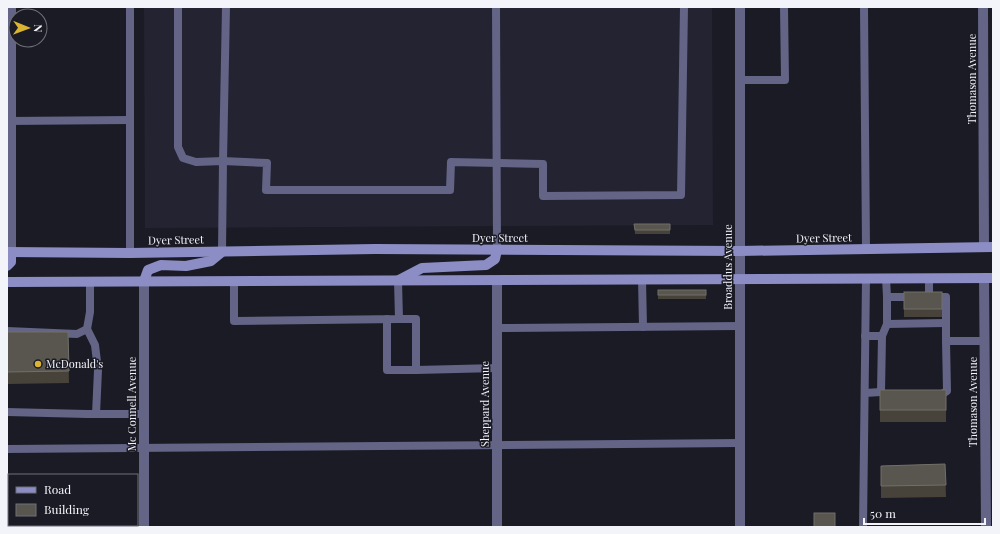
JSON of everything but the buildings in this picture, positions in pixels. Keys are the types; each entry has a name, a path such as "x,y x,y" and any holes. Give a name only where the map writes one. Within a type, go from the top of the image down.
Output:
{"main road":[{"name":"Dyer Street","path":"9,252 130,253 375,249 740,251 989,247"},
{"path":"398,281 422,268 486,265 495,259 497,250"},
{"path":"7,266 11,262 9,252"},
{"path":"144,281 148,270 161,265 186,266 211,261 222,252"},
{"path":"7,282 989,278"}],"street":[{"path":"9,252 11,7"},
{"name":"Broaddus Avenue","path":"740,7 740,527"},
{"name":"Thomason Avenue","path":"983,7 989,247"},
{"name":"Thomason Avenue","path":"986,527 985,341 989,278"},
{"name":"Mc Connell Avenue","path":"144,281 144,527"},
{"name":"Sheppard Avenue","path":"497,281 497,527"}],"lane":[{"path":"130,7 130,253"},
{"path":"178,7 178,147 183,158 196,162 267,163 266,190 450,190 451,162 543,164 543,196 681,195 684,7"},
{"path":"222,252 226,7"},
{"path":"496,7 497,250"},
{"path":"740,80 785,80 784,7"},
{"path":"864,7 866,249"},
{"path":"9,121 130,120"},
{"path":"863,527 866,278"},
{"path":"865,393 884,392 882,336 887,324 886,278"},
{"path":"929,278 929,297"},
{"path":"642,279 642,327"},
{"path":"90,281 90,312 87,329 95,345 98,370 96,414"},
{"path":"234,281 234,321 416,319 416,370"},
{"path":"398,281 398,319"},
{"path":"887,297 946,297 945,323 947,391 942,394 928,394"},
{"path":"387,319 387,370 497,368"},
{"path":"887,324 945,323"},
{"path":"497,328 740,326"},
{"path":"7,331 77,334 87,329"},
{"path":"865,336 882,336"},
{"path":"946,340 985,341"},
{"path":"7,412 145,414"},
{"path":"7,449 740,443"}],"shaded area":[{"path":"144,7 712,7 713,225 145,228"}],"place":[{"name":"McDonald's","path":"38,364"}]}
